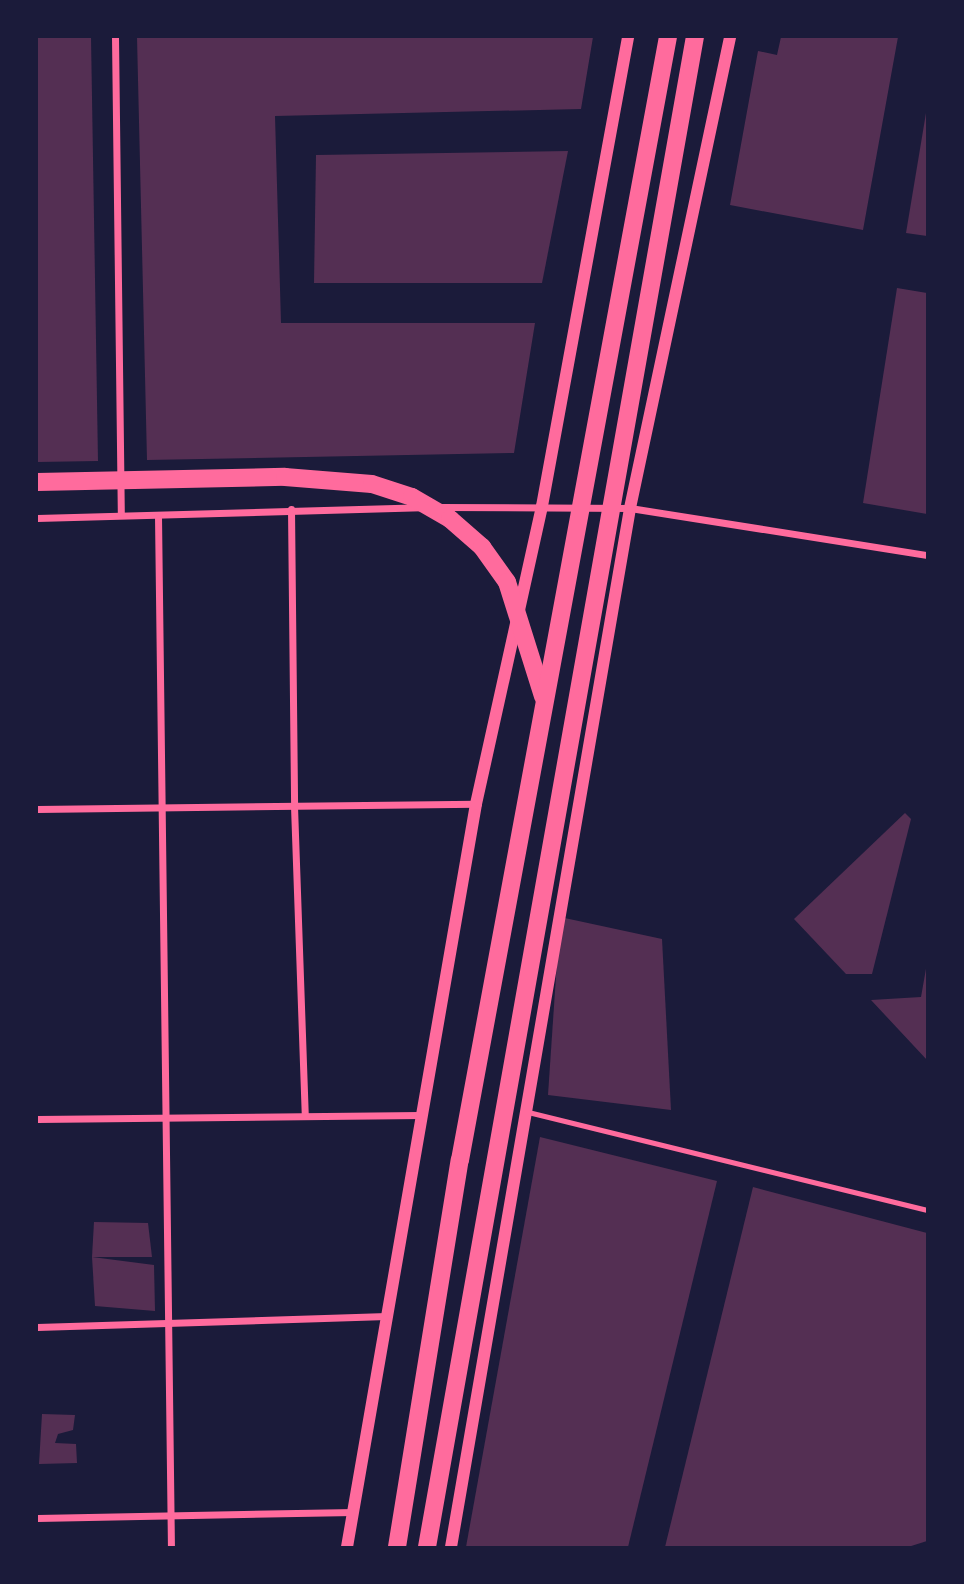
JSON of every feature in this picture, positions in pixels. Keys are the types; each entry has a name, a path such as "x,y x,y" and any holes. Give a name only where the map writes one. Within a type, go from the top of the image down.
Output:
{"main road":[{"path":"397,1547 460,1160 668,37"},
{"path":"427,1547 695,37"},
{"path":"37,482 285,477 372,484 412,498 450,519 482,547 507,582 544,701"}],"street":[{"path":"115,37 121,516"},
{"path":"347,1547 476,804 542,506 628,37"},
{"path":"451,1547 630,508 730,37"},
{"path":"37,518 158,516 291,509 542,506 630,508 927,555"},
{"path":"291,509 294,806 305,1116"},
{"path":"158,516 171,1547"},
{"path":"37,809 476,804"},
{"path":"37,1118 420,1115"},
{"path":"37,1327 168,1325 387,1316"},
{"path":"37,1518 355,1512"}],"lane":[{"path":"524,1111 927,1210"}],"building":[{"path":"37,37 91,37 98,461 37,462"},
{"path":"137,37 593,37 581,109 275,116 281,323 535,323 514,453 147,460"},
{"path":"781,37 898,37 863,230 730,205 758,51 777,55"},
{"path":"927,113 927,236 906,233"},
{"path":"568,151 542,283 314,283 316,155"},
{"path":"897,288 927,293 927,514 863,503"},
{"path":"905,813 911,819 872,974 846,974 794,919"},
{"path":"560,917 662,939 671,1110 548,1095"},
{"path":"927,963 927,1060 871,1000 921,997"},
{"path":"540,1137 717,1181 628,1547 466,1547"},
{"path":"753,1187 927,1233 927,1541 908,1547 665,1547"},
{"path":"94,1222 148,1223 152,1257 92,1257"},
{"path":"92,1257 154,1265 155,1311 95,1306"},
{"path":"42,1414 75,1415 73,1430 58,1434 55,1443 76,1444 77,1463 39,1464"}]}
